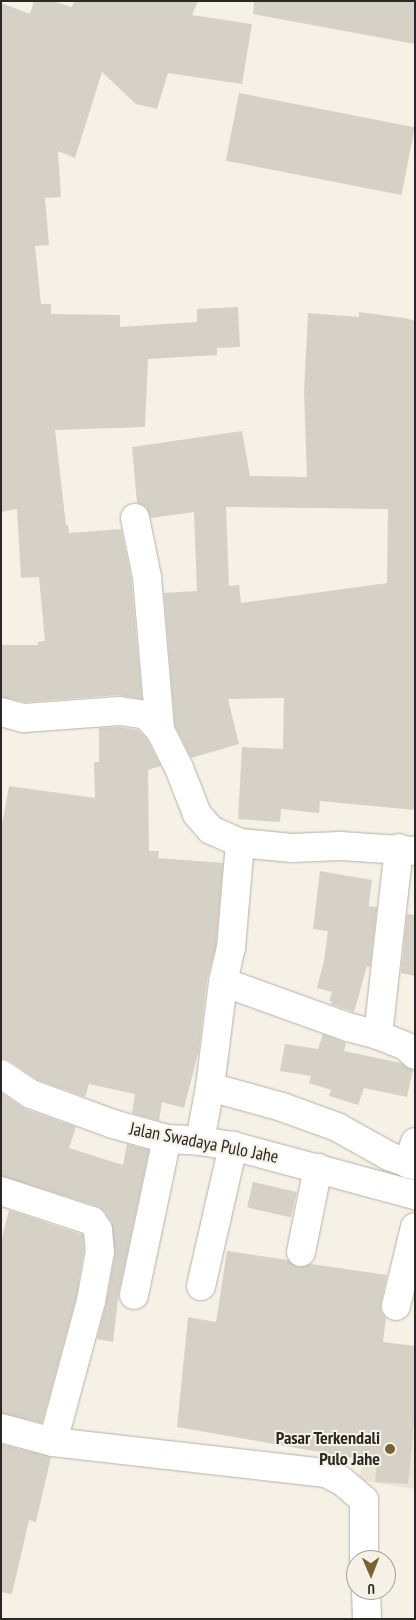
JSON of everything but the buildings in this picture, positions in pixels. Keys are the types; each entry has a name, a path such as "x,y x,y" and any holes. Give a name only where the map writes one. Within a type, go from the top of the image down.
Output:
{"street":[{"path":"135,518 147,576 160,730"},
{"path":"1,712 24,718 119,711 146,715 160,730 179,768 197,814 211,830 240,843 292,848 340,846 407,850 378,1035"},
{"path":"200,1141 210,1087 223,982 236,909 240,843"},
{"path":"223,982 348,1027 378,1035 407,1047 415,1056"},
{"name":"Jalan Swadaya Pulo Jahe","path":"1,1074 31,1094 112,1124 167,1139 233,1146 415,1195"},
{"path":"210,1087 282,1107 412,1157"},
{"path":"134,1295 167,1139"},
{"path":"201,1286 233,1146"},
{"path":"301,1252 318,1168"},
{"path":"1,1191 92,1221 98,1230 100,1251 91,1301 53,1442"},
{"path":"396,1306 415,1227"},
{"path":"1,1428 53,1442 326,1473 342,1481 364,1500 364,1550"},
{"path":"366,1600 367,1619"}],"shaded area":[{"name":"Pasar Terkendali Pulo Jahe","path":"373,1415 415,1419 415,1489 359,1480"}],"place":[{"name":"Pasar Terkendali Pulo Jahe","path":"390,1449"}]}
